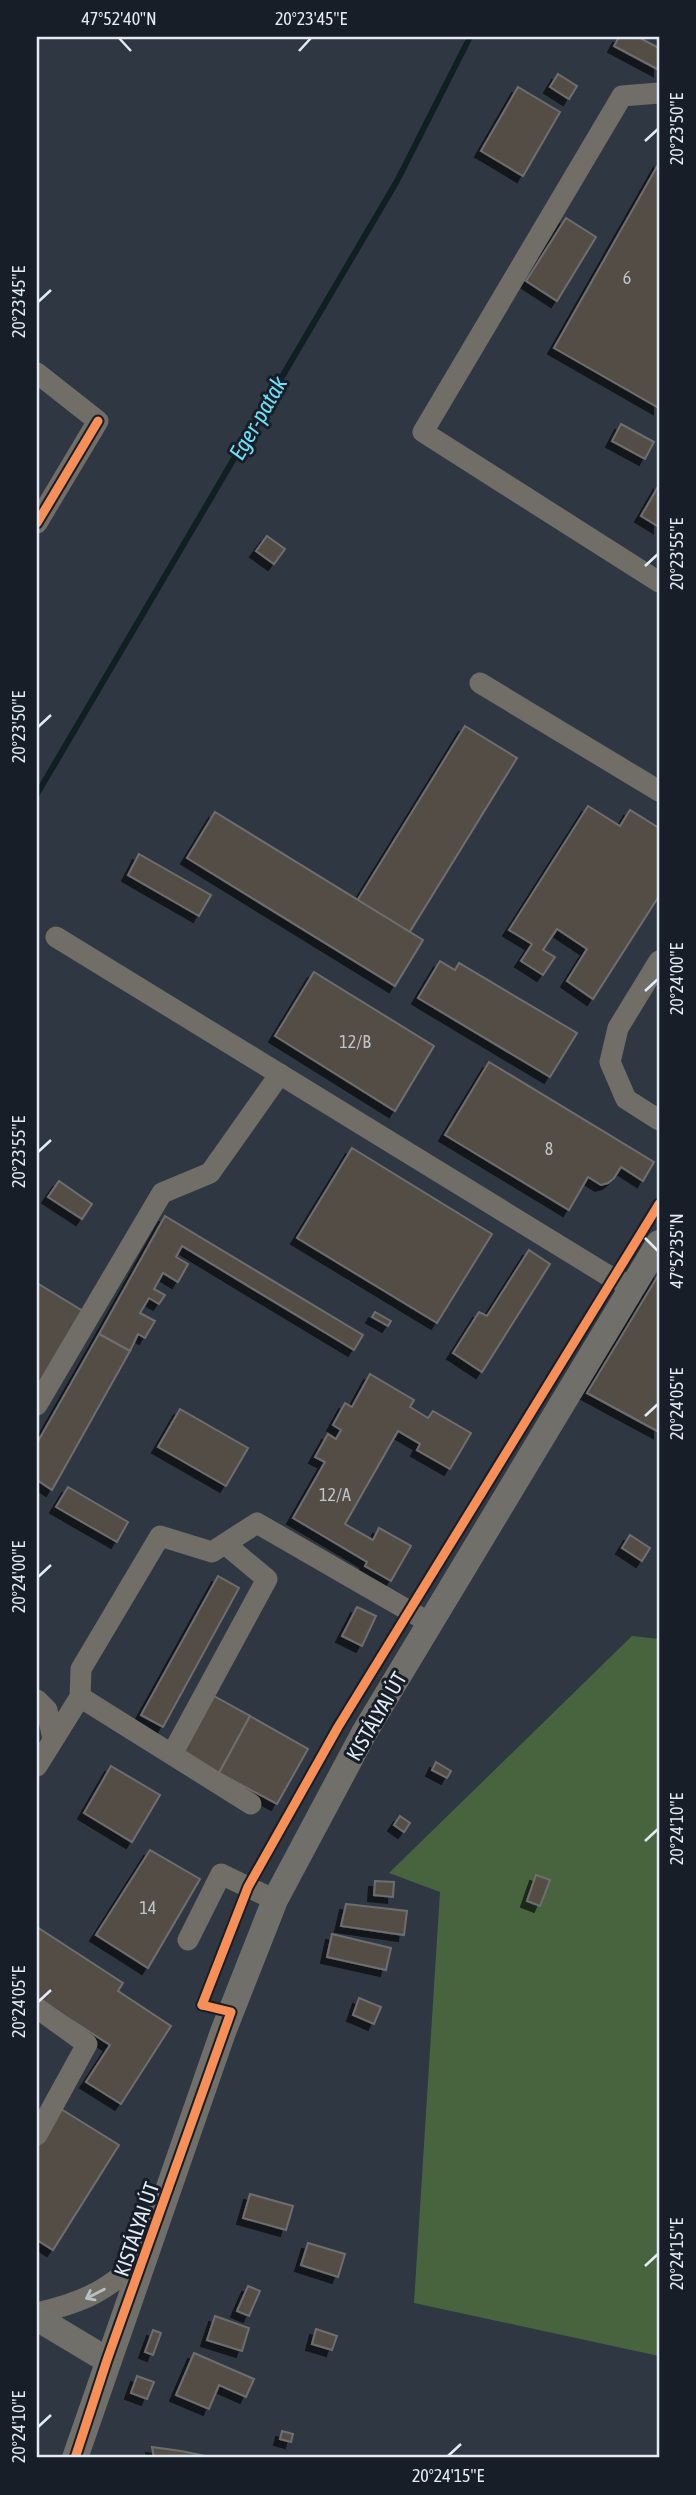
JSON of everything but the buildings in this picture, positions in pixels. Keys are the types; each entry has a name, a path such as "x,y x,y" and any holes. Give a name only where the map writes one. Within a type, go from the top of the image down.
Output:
{"main road":[{"name":"KISTÁLYAI ÚT","path":"75,2458 223,2032 275,1900 364,1733 659,1243"},
{"path":"37,2316 107,2360"}],"street":[{"path":"659,93 622,96 423,432 659,582"},
{"path":"37,373 98,421 37,523"},
{"path":"481,683 659,791"},
{"path":"56,937 612,1278 634,1286"},
{"path":"659,961 618,1028 610,1062 626,1100 659,1120"},
{"path":"37,1405 162,1193 211,1173 280,1074"},
{"path":"37,1766 80,1697 81,1669 160,1536 212,1552 257,1522 430,1623"},
{"path":"172,1754 267,1579 225,1544"},
{"path":"80,1697 251,1804"},
{"path":"37,1700 47,1710 53,1739"},
{"path":"188,1940 220,1874 275,1900"},
{"path":"37,2008 86,2044 37,2135"},
{"path":"37,2316 87,2299 109,2287 144,2258"}],"green space":[{"path":"632,1636 659,1639 659,2356 414,2303 440,1892 389,1873"}],"waterway":[{"name":"Eger-patak","path":"37,794 397,181 470,37"}],"cycle path":[{"path":"37,523 98,421"},
{"path":"202,2005 248,1887 338,1727 659,1204"},
{"path":"75,2458 107,2360 231,2012 202,2005"}]}
